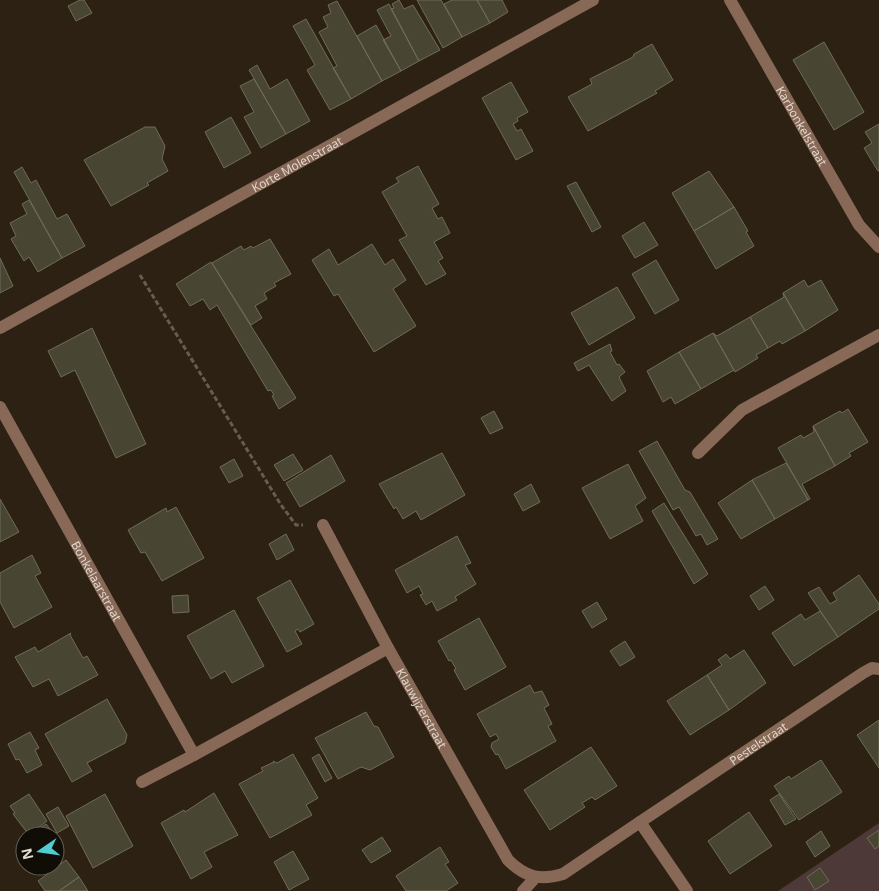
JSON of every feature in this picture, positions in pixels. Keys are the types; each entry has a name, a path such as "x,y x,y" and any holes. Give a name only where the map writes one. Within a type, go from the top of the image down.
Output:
{"street":[{"name":"Korte Molenstraat","path":"0,328 593,0"},
{"name":"Karbonkelstraat","path":"730,0 859,225 879,247"},
{"path":"698,453 742,410 879,335"},
{"name":"Bonkelaarstraat","path":"0,407 194,755"},
{"name":"Klauwijzerstraat","path":"324,525 388,648 508,860 519,870 535,878"},
{"path":"142,782 388,648"},
{"name":"Pestelstraat","path":"640,822 863,672 872,668 879,669"},
{"path":"524,891 535,878 550,878 564,874 640,822 687,891"}],"path":[{"path":"129,257 280,505 296,524 324,525"}],"shaded area":[{"path":"879,823 879,891 778,891"}],"building":[{"path":"84,0 92,13 76,21 68,6"},
{"path":"399,0 404,9 413,5 440,50 419,61 391,9 394,8 392,4"},
{"path":"417,0 441,0 462,37 443,48"},
{"path":"452,0 477,0 490,23 462,37 444,4"},
{"path":"477,0 502,0 508,12 490,23"},
{"path":"337,1 382,81 351,99 333,68 337,66 319,32 328,27 323,17 331,13 328,5"},
{"path":"389,4 419,61 401,71 383,40 391,36 377,10"},
{"path":"306,19 351,99 330,110 307,70 315,65 293,26"},
{"path":"376,25 401,71 382,81 357,36"},
{"path":"824,42 864,112 834,130 793,60"},
{"path":"652,44 673,80 655,91 657,93 588,131 568,97 592,84 590,79 633,57 634,54"},
{"path":"257,65 270,89 287,79 310,121 286,134 249,70"},
{"path":"254,79 286,134 261,148 244,117 254,112 240,86"},
{"path":"511,82 528,112 517,118 518,121 513,124 517,131 521,129 533,151 516,160 482,98"},
{"path":"231,117 251,153 224,168 205,132"},
{"path":"879,124 878,171 864,148 872,143 865,132"},
{"path":"145,127 155,127 165,146 162,159 168,171 147,183 149,185 111,206 84,160"},
{"path":"418,166 439,204 432,208 438,219 442,217 450,233 434,242 443,258 438,261 446,274 426,285 399,240 407,236 382,192 399,182 396,178"},
{"path":"22,167 31,183 36,180 57,219 67,214 85,246 62,258 14,172"},
{"path":"709,171 734,207 694,231 672,193"},
{"path":"576,182 601,227 592,232 567,186"},
{"path":"29,200 62,258 38,272 29,257 24,261 11,239 16,236 10,223 27,214 22,204"},
{"path":"734,207 748,231 746,232 754,246 716,269 694,231"},
{"path":"644,222 658,245 635,258 622,236"},
{"path":"270,239 291,274 274,283 276,286 264,293 267,299 255,306 262,318 251,325 212,263 241,246 244,250 251,246 253,248"},
{"path":"372,244 385,265 393,259 406,280 393,289 416,326 374,352 338,294 334,296 312,260 329,249 338,265"},
{"path":"0,258 13,286 0,293"},
{"path":"656,260 679,300 655,314 632,274"},
{"path":"211,262 296,398 279,409 272,396 274,395 271,390 268,391 217,305 210,310 203,299 190,306 176,284"},
{"path":"804,280 808,287 821,280 838,310 805,331 783,293"},
{"path":"617,287 635,318 589,345 571,313"},
{"path":"783,293 805,331 782,344 780,341 768,348 750,317 784,297"},
{"path":"750,317 768,348 756,355 758,358 735,372 713,333 717,336"},
{"path":"92,328 146,444 116,458 75,370 61,377 48,351"},
{"path":"713,333 734,370 701,389 679,352"},
{"path":"610,344 612,351 610,352 617,365 619,364 625,372 619,377 626,391 612,401 589,365 578,371 574,363"},
{"path":"679,352 701,389 675,404 671,397 663,402 647,371"},
{"path":"848,409 868,442 849,453 851,456 835,466 813,426 840,411 842,413"},
{"path":"494,411 503,428 490,434 481,418"},
{"path":"813,426 835,466 802,484 810,499 808,500 778,448 801,435 803,438 814,432"},
{"path":"657,441 685,490 690,492 718,539 707,545 701,534 696,536 679,507 673,510 639,451"},
{"path":"442,453 465,495 421,520 416,511 403,519 396,507 394,509 379,484"},
{"path":"293,454 303,470 284,481 274,465"},
{"path":"331,455 345,481 300,507 286,483"},
{"path":"234,459 243,476 229,483 220,467"},
{"path":"786,463 808,500 775,519 752,480"},
{"path":"628,464 646,498 635,506 643,521 610,539 582,488"},
{"path":"752,480 775,519 741,539 718,503"},
{"path":"531,484 540,502 523,511 514,494"},
{"path":"0,499 19,532 0,542"},
{"path":"664,503 708,574 694,584 652,511"},
{"path":"176,507 204,558 162,581 145,552 141,553 128,530 166,508 167,512"},
{"path":"286,534 294,550 277,560 269,544"},
{"path":"457,536 471,563 465,565 476,584 455,597 457,600 437,611 432,601 426,605 420,595 423,594 419,586 407,593 395,570"},
{"path":"32,555 41,573 35,576 52,607 14,628 0,602 0,573"},
{"path":"859,575 879,604 879,609 838,637 808,593 819,587 830,604 837,600 833,593"},
{"path":"290,580 314,624 300,632 298,629 295,631 302,644 287,652 257,598"},
{"path":"765,586 774,600 759,610 750,596"},
{"path":"188,595 189,612 173,613 172,596"},
{"path":"597,602 607,619 592,628 582,611"},
{"path":"234,610 264,666 232,683 225,671 211,679 187,636"},
{"path":"820,611 838,637 794,666 772,633 801,614 805,620"},
{"path":"479,618 506,667 465,690 454,670 456,669 451,660 449,661 438,641"},
{"path":"71,633 70,635 83,658 87,656 98,675 58,696 49,679 33,687 15,657 35,647 38,652"},
{"path":"625,641 635,657 620,666 610,651"},
{"path":"744,650 766,683 729,710 707,675 722,665 718,660 726,654 730,659"},
{"path":"707,675 729,710 690,735 667,701"},
{"path":"530,685 534,693 542,691 549,705 544,708 552,724 548,726 556,741 506,769 498,754 496,755 491,747 492,743 499,739 496,734 490,737 477,714"},
{"path":"107,699 127,735 125,743 87,763 92,771 72,782 45,734"},
{"path":"366,712 374,726 378,727 394,757 370,770 361,767 338,779 315,738"},
{"path":"879,720 879,768 857,735"},
{"path":"30,732 39,748 35,750 42,765 27,773 19,759 16,760 8,744"},
{"path":"591,747 617,786 595,800 592,797 582,803 585,807 550,830 524,790"},
{"path":"293,754 318,798 306,805 312,815 270,838 239,784 263,771 261,768 273,761 277,763"},
{"path":"319,754 332,778 325,782 312,758"},
{"path":"821,760 842,792 799,820 774,786 789,776 791,779"},
{"path":"214,793 238,835 204,852 212,867 191,879 161,823 184,810 185,812"},
{"path":"29,794 47,821 41,826 22,826 13,814 15,813 10,806"},
{"path":"105,794 133,846 93,868 66,816"},
{"path":"779,794 796,819 785,825 770,800"},
{"path":"58,807 69,826 65,828 65,826 53,826 46,814"},
{"path":"749,812 772,846 730,874 708,841"},
{"path":"879,830 879,846 875,849 867,838"},
{"path":"821,831 830,846 815,857 806,842"},
{"path":"382,837 391,851 371,863 362,850"},
{"path":"440,847 449,862 445,864 458,883 446,891 406,891 396,876"},
{"path":"293,851 309,879 289,890 274,862"},
{"path":"65,861 79,877 59,891 45,891 38,881 45,876 65,876"},
{"path":"820,868 829,881 815,890 807,877"},
{"path":"79,877 88,891 59,891"}]}
